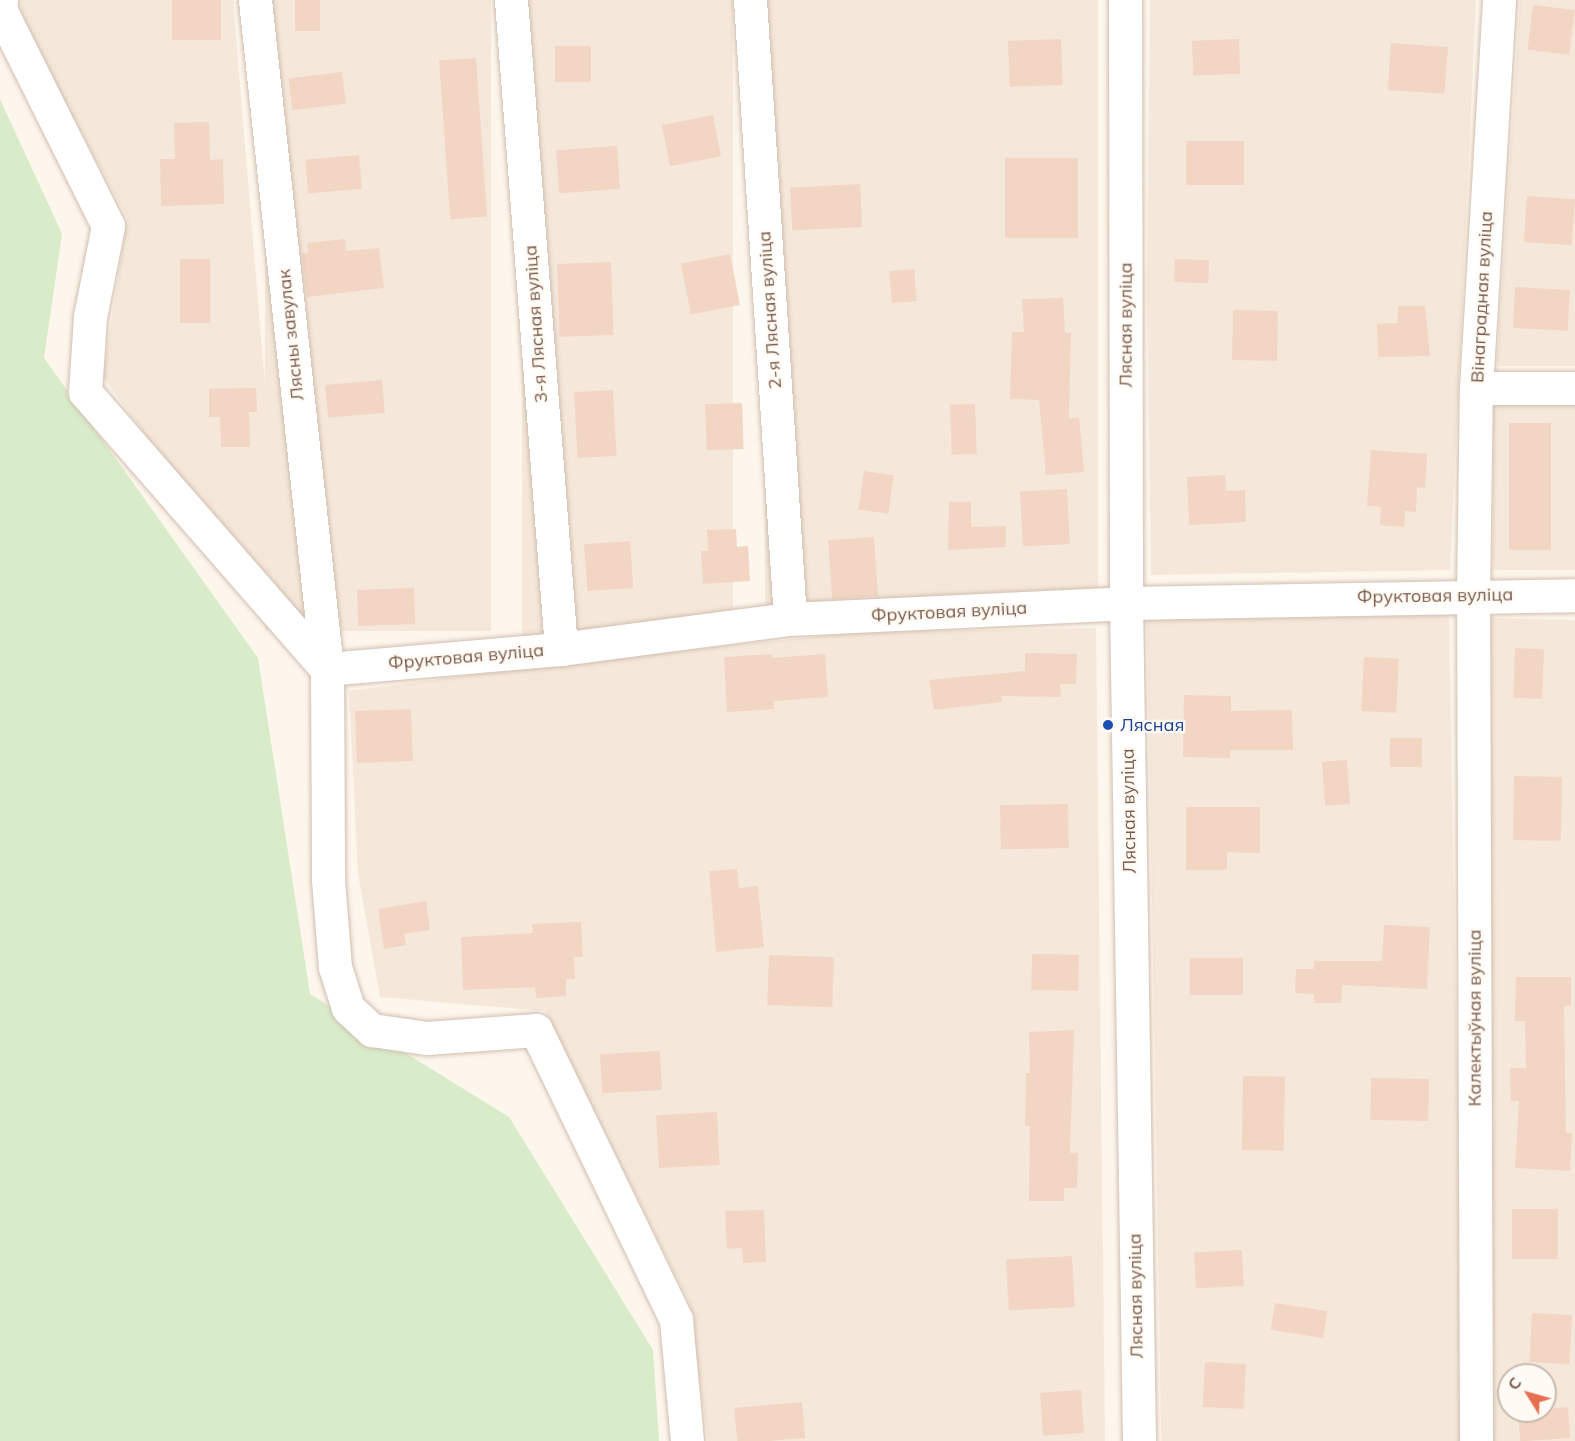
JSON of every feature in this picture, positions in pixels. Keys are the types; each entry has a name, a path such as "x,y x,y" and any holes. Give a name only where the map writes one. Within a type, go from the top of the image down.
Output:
{"street":[{"path":"1,0 0,9 108,226 90,317 85,392 327,669"},
{"name":"Лясны завулак","path":"255,0 327,669 328,880 335,967 348,1008 372,1030 389,1035 427,1038 536,1030 676,1320 687,1441"},
{"name":"3-я Лясная вуліца","path":"511,0 561,649"},
{"name":"2-я Лясная вуліца","path":"750,0 790,619"},
{"name":"Лясная вуліца","path":"1125,0 1126,603 1138,1441"},
{"name":"Вінаградная вуліца","path":"1473,595 1476,388 1498,0"},
{"path":"1476,388 1575,388"},
{"name":"Фруктовая вуліца","path":"327,669 561,649 790,619 1126,603 1473,595 1575,595"},
{"name":"Калектыўная вуліца","path":"1473,595 1476,1441"}],"shaded area":[{"path":"21,0 233,0 283,601 150,441 103,377 127,218 20,18"},
{"path":"265,0 491,0 491,631 265,631"},
{"path":"522,0 733,0 733,640 522,640"},
{"path":"765,0 1098,0 1098,614 765,614"},
{"path":"1150,0 1476,0 1450,570 1151,575 1147,280"},
{"path":"1520,0 1575,0 1575,366 1497,366"},
{"path":"1493,405 1575,405 1575,570 1493,570"},
{"path":"1449,615 1463,1441 1161,1441 1147,620"},
{"path":"1489,618 1575,620 1575,1441 1493,1441"},
{"path":"1096,628 1105,1441 708,1441 689,1302 545,1011 380,997 358,874 349,691 560,663 861,632"}],"green space":[{"path":"0,99 62,234 44,358 258,658 310,994 509,1117 653,1350 659,1441 0,1441"}],"building":[{"path":"172,0 221,0 221,40 172,40"},
{"path":"295,0 320,0 320,31 295,31"},
{"path":"1533,5 1575,10 1569,55 1528,50"},
{"path":"1061,39 1063,85 1010,87 1008,41"},
{"path":"1239,39 1240,74 1193,76 1192,41"},
{"path":"1391,43 1448,47 1445,94 1388,90"},
{"path":"555,46 591,46 591,82 555,82"},
{"path":"476,58 487,217 450,219 439,61"},
{"path":"342,72 346,104 292,110 288,79"},
{"path":"713,115 721,156 670,166 662,125"},
{"path":"209,122 210,160 223,159 224,204 161,206 160,159 175,159 174,123"},
{"path":"1186,141 1244,141 1244,185 1186,185"},
{"path":"617,146 620,189 559,193 556,150"},
{"path":"359,155 362,189 308,194 305,160"},
{"path":"1005,158 1078,158 1078,238 1005,238"},
{"path":"860,184 862,227 792,231 790,188"},
{"path":"1527,196 1575,199 1572,245 1524,242"},
{"path":"345,239 346,251 379,248 384,288 307,297 302,254 308,253 307,243"},
{"path":"730,254 740,305 691,315 681,264"},
{"path":"180,259 210,259 210,323 180,323"},
{"path":"1175,259 1209,260 1208,283 1174,282"},
{"path":"611,262 614,335 560,337 557,264"},
{"path":"914,269 917,301 892,303 889,271"},
{"path":"1515,287 1570,290 1568,331 1513,328"},
{"path":"1063,298 1065,333 1071,333 1069,418 1079,418 1084,472 1046,475 1039,400 1010,399 1012,332 1024,332 1022,299"},
{"path":"1398,306 1425,306 1430,356 1378,357 1377,324 1398,323"},
{"path":"1233,310 1278,311 1277,361 1232,360"},
{"path":"382,380 385,413 328,418 325,385"},
{"path":"256,388 257,412 249,412 250,447 221,447 220,417 209,417 209,389"},
{"path":"613,390 616,456 578,458 574,392"},
{"path":"742,403 744,449 707,450 705,404"},
{"path":"975,404 977,454 952,455 950,405"},
{"path":"1509,423 1551,423 1551,550 1509,550"},
{"path":"1371,450 1427,454 1425,488 1417,487 1416,512 1405,511 1404,527 1380,525 1381,507 1367,506"},
{"path":"864,471 894,475 888,514 859,510"},
{"path":"1225,475 1226,491 1245,490 1246,522 1189,525 1187,477"},
{"path":"1067,489 1070,544 1023,546 1020,491"},
{"path":"949,502 971,502 971,527 1006,526 1006,547 948,550"},
{"path":"736,529 737,547 748,546 750,581 703,584 701,551 708,551 707,530"},
{"path":"874,537 878,596 832,599 828,540"},
{"path":"630,541 633,588 587,591 584,544"},
{"path":"414,588 415,624 358,626 357,590"},
{"path":"1515,648 1544,649 1542,699 1513,698"},
{"path":"1025,653 1077,654 1076,684 1060,684 1061,697 1001,696 1002,702 934,710 929,680 1025,671"},
{"path":"772,654 772,658 825,654 828,697 774,701 774,709 727,712 724,657"},
{"path":"1364,657 1399,659 1396,713 1361,711"},
{"path":"1184,695 1231,696 1231,711 1292,710 1293,750 1230,750 1230,758 1183,757"},
{"path":"411,709 413,761 357,763 355,711"},
{"path":"1390,738 1422,738 1422,767 1390,767"},
{"path":"1347,760 1350,804 1325,806 1322,762"},
{"path":"1514,776 1562,777 1561,841 1513,840"},
{"path":"1068,804 1069,848 1001,849 1000,805"},
{"path":"1186,807 1260,807 1260,853 1227,852 1227,870 1186,870"},
{"path":"737,869 739,888 758,886 764,947 716,952 709,871"},
{"path":"426,901 430,930 404,934 406,945 384,949 378,909"},
{"path":"581,922 583,957 574,957 575,979 566,979 566,996 536,998 535,987 463,990 461,937 533,933 532,924"},
{"path":"1384,925 1430,927 1427,989 1342,985 1341,1003 1314,1003 1314,994 1295,993 1296,969 1314,969 1314,961 1382,961"},
{"path":"1032,954 1079,955 1078,991 1031,990"},
{"path":"769,955 834,957 832,1007 767,1005"},
{"path":"1190,958 1243,958 1243,995 1190,995"},
{"path":"1516,977 1571,977 1571,1006 1564,1006 1566,1133 1572,1133 1570,1171 1515,1168 1519,1101 1511,1101 1510,1068 1526,1068 1525,1021 1515,1021"},
{"path":"1074,1030 1070,1153 1078,1153 1077,1188 1064,1188 1064,1201 1029,1201 1030,1126 1025,1126 1026,1073 1030,1073 1029,1032"},
{"path":"660,1051 662,1090 602,1093 600,1054"},
{"path":"1243,1076 1285,1077 1284,1151 1242,1150"},
{"path":"1371,1078 1429,1079 1428,1121 1370,1120"},
{"path":"717,1112 720,1165 659,1168 656,1115"},
{"path":"1512,1209 1558,1209 1558,1259 1512,1259"},
{"path":"764,1210 766,1262 743,1263 742,1248 727,1249 725,1211"},
{"path":"1242,1250 1244,1286 1196,1288 1194,1253"},
{"path":"1072,1256 1075,1307 1009,1310 1006,1259"},
{"path":"1275,1303 1327,1311 1323,1338 1271,1330"},
{"path":"1532,1313 1572,1315 1569,1364 1529,1362"},
{"path":"1205,1362 1246,1364 1244,1409 1203,1407"},
{"path":"1081,1390 1084,1433 1043,1436 1040,1393"},
{"path":"802,1402 805,1438 737,1441 734,1408"},
{"path":"1568,1407 1570,1438 1520,1441 1519,1423 1557,1423 1557,1408"}],"place":[{"name":"Лясная","path":"1108,725"}]}
